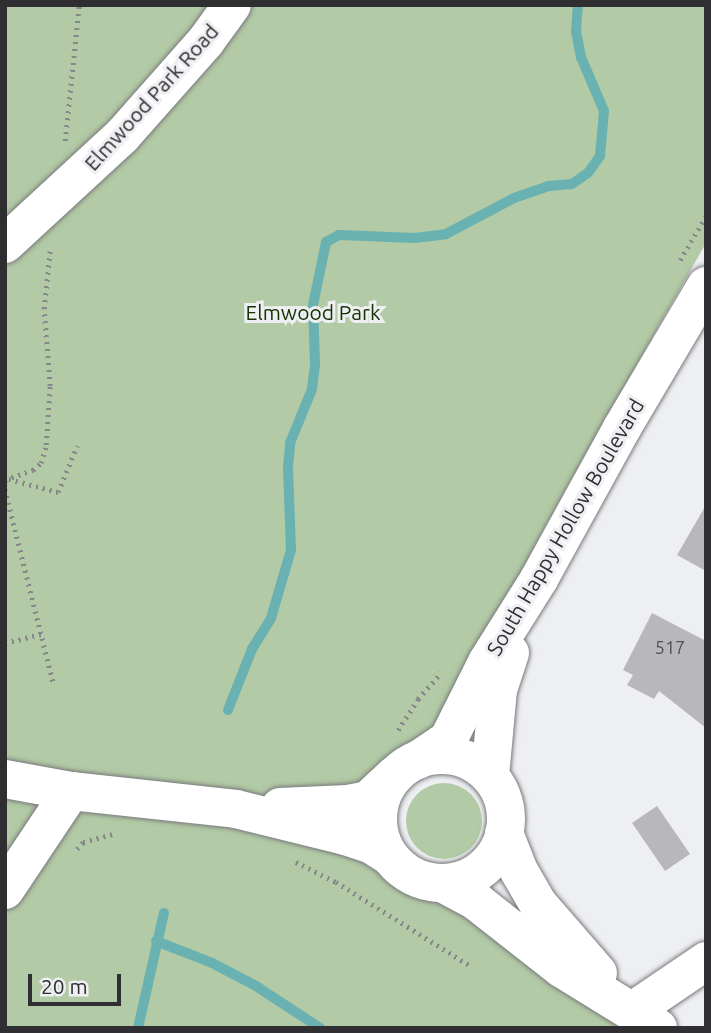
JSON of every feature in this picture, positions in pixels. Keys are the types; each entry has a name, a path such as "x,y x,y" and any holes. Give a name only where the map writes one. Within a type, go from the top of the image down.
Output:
{"street":[{"name":"Elmwood Park Road","path":"5,244 122,136 206,41 232,5"},
{"name":"South Happy Hollow Boulevard","path":"407,768 448,740 487,662 538,579 622,428 706,286"},
{"path":"490,776 498,690 538,579"},
{"path":"5,779 71,790 236,809 372,845 404,870 422,880 442,883 463,880 482,869 496,853 505,832 506,813 501,793 490,776 475,764 457,757 437,755 407,768 368,800 348,804 236,809"},
{"path":"389,856 380,836 378,815 383,794 407,768"},
{"path":"5,890 71,790"},
{"path":"505,832 519,871 539,905 568,942 646,1019"},
{"path":"442,883 477,902 569,973 646,1019"},
{"path":"646,1019 706,961"}],"path":[{"path":"65,143 79,5"},
{"path":"7,480 33,470 41,463 46,445 50,386 44,300 50,247"},
{"path":"7,480 58,492 77,446"},
{"path":"5,489 53,682"},
{"path":"5,643 41,634"},
{"path":"83,842 123,832"},
{"path":"291,859 336,882 469,965"}],"green space":[{"name":"Elmwood Park","path":"5,5 706,5 706,243 566,489 530,556 523,576 444,722 369,782 360,852 381,864 409,892 465,908 650,1028 5,1028"},
{"path":"444,783 458,786 471,794 479,807 482,821 479,835 471,848 458,856 444,859 430,856 417,848 409,835 406,821 409,807 417,794 430,786"}],"building":[{"path":"706,505 706,571 677,555"},
{"path":"652,613 706,641 706,728 659,691 654,699 627,685 633,675 623,670"},
{"path":"657,806 690,854 665,871 632,823"}],"waterway":[{"path":"228,710 252,649 271,618 291,550 288,468 290,443 312,389 315,364 313,305 326,242 339,235 415,238 446,234 514,198 548,186 572,184 588,173 600,156 604,111 581,57 576,31 578,5"},
{"path":"138,1028 164,913"},
{"path":"156,941 212,963 256,986 320,1028"}]}
